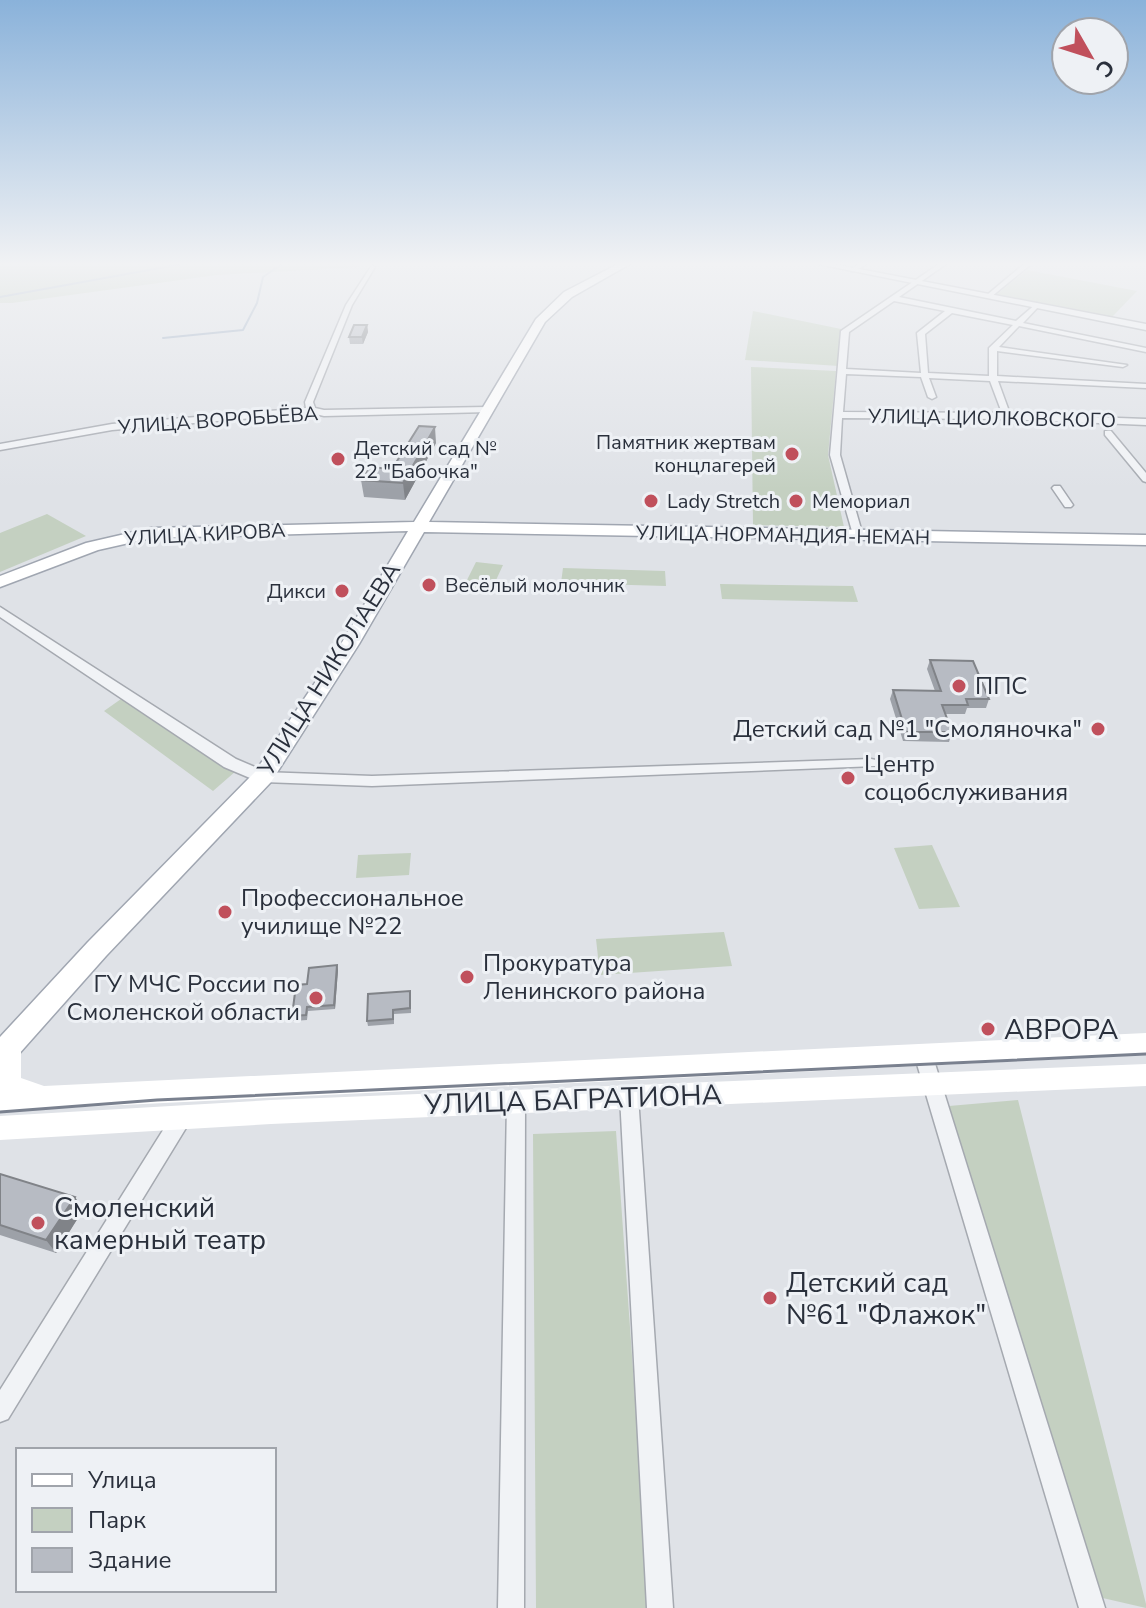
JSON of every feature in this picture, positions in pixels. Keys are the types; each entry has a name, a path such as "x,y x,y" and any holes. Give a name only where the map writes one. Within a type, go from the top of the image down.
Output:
{"main road":[{"name":"УЛИЦА НИКОЛАЕВА","path":"3,1055 97,949 263,777 350,644 529,339"},
{"name":"УЛИЦА НОРМАНДИЯ-НЕМАН","path":"419,526 1146,540"},
{"name":"УЛИЦА КИРОВА","path":"0,582 79,548 115,538 151,533 419,526"},
{"name":"УЛИЦА БАГРАТИОНА","path":"0,1099 1146,1044"},
{"path":"3,1055 10,1085 42,1096"},
{"name":"УЛИЦА БАГРАТИОНА","path":"0,1128 629,1096 1146,1075"}],"street":[{"path":"311,410 309,402 333,339"},
{"path":"844,339 835,455 858,536"},
{"path":"922,339 932,397"},
{"path":"1002,339 993,348 993,379 1007,416"},
{"path":"1093,339 1146,350"},
{"path":"1125,385 1123,365 1127,346"},
{"path":"993,348 1123,365"},
{"path":"842,371 1146,386"},
{"name":"УЛИЦА ВОРОБЬЁВА","path":"0,447 112,427 311,410 324,413 486,410"},
{"name":"УЛИЦА ЦИОЛКОВСКОГО","path":"837,415 1007,416 1146,422"},
{"path":"1108,433 1146,479"},
{"path":"1057,488 1068,505"},
{"path":"0,611 230,763 263,777 372,781 871,763"},
{"path":"923,1054 935,1085 1092,1608"},
{"path":"629,1096 660,1608"},
{"path":"511,1608 516,1102"},
{"path":"0,1411 182,1117"}],"green space":[{"path":"748,339 840,339 839,366 745,360"},
{"path":"751,367 836,371 828,455 844,527 753,525"},
{"path":"47,514 86,536 0,572 0,533"},
{"path":"476,562 503,565 491,591 463,588"},
{"path":"563,568 665,571 666,586 561,583"},
{"path":"720,584 853,586 858,602 722,599"},
{"path":"121,699 236,771 213,791 104,711"},
{"path":"932,845 960,907 919,909 894,848"},
{"path":"411,853 409,875 356,878 358,855"},
{"path":"724,932 732,966 600,975 596,939"},
{"path":"1018,1100 1146,1608 1094,1596 949,1106"},
{"path":"616,1131 650,1608 536,1608 533,1134"}],"building":[{"path":"419,426 435,427 403,483 361,480 369,467 392,469"},
{"path":"930,660 973,661 989,699 966,699 968,705 942,705 952,732 906,732 893,690 941,691"},
{"path":"337,965 334,1005 307,1007 306,1015 292,1016 296,985 307,984 309,968"},
{"path":"410,991 410,1008 393,1010 393,1019 367,1021 368,994"},
{"name":"Смоленский камерный театр","path":"0,1174 75,1197 46,1240 0,1225"}],"tram line":[{"path":"0,1112 157,1100 1146,1054"}],"place":[{"name":"Памятник жертвам концлагерей","path":"792,454"},
{"name":"Детский сад № 22 \"Бабочка\"","path":"338,459"},
{"name":"Lady Stretch","path":"651,501"},
{"name":"Мемориал","path":"796,501"},
{"name":"Весёлый молочник","path":"429,585"},
{"name":"Дикси","path":"342,591"},
{"name":"ППС","path":"959,686"},
{"name":"Детский сад №1 \"Смоляночка\"","path":"1098,729"},
{"name":"Центр соцобслуживания","path":"848,778"},
{"name":"Профессиональное училище №22","path":"225,912"},
{"name":"Прокуратура Ленинского района","path":"467,977"},
{"name":"ГУ МЧС России по Смоленской области","path":"316,998"},
{"name":"ABPOPA","path":"988,1029"},
{"name":"Смоленский камерный театр","path":"38,1223"},
{"name":"Детский сад №61 \"Флажок\"","path":"770,1298"}]}
